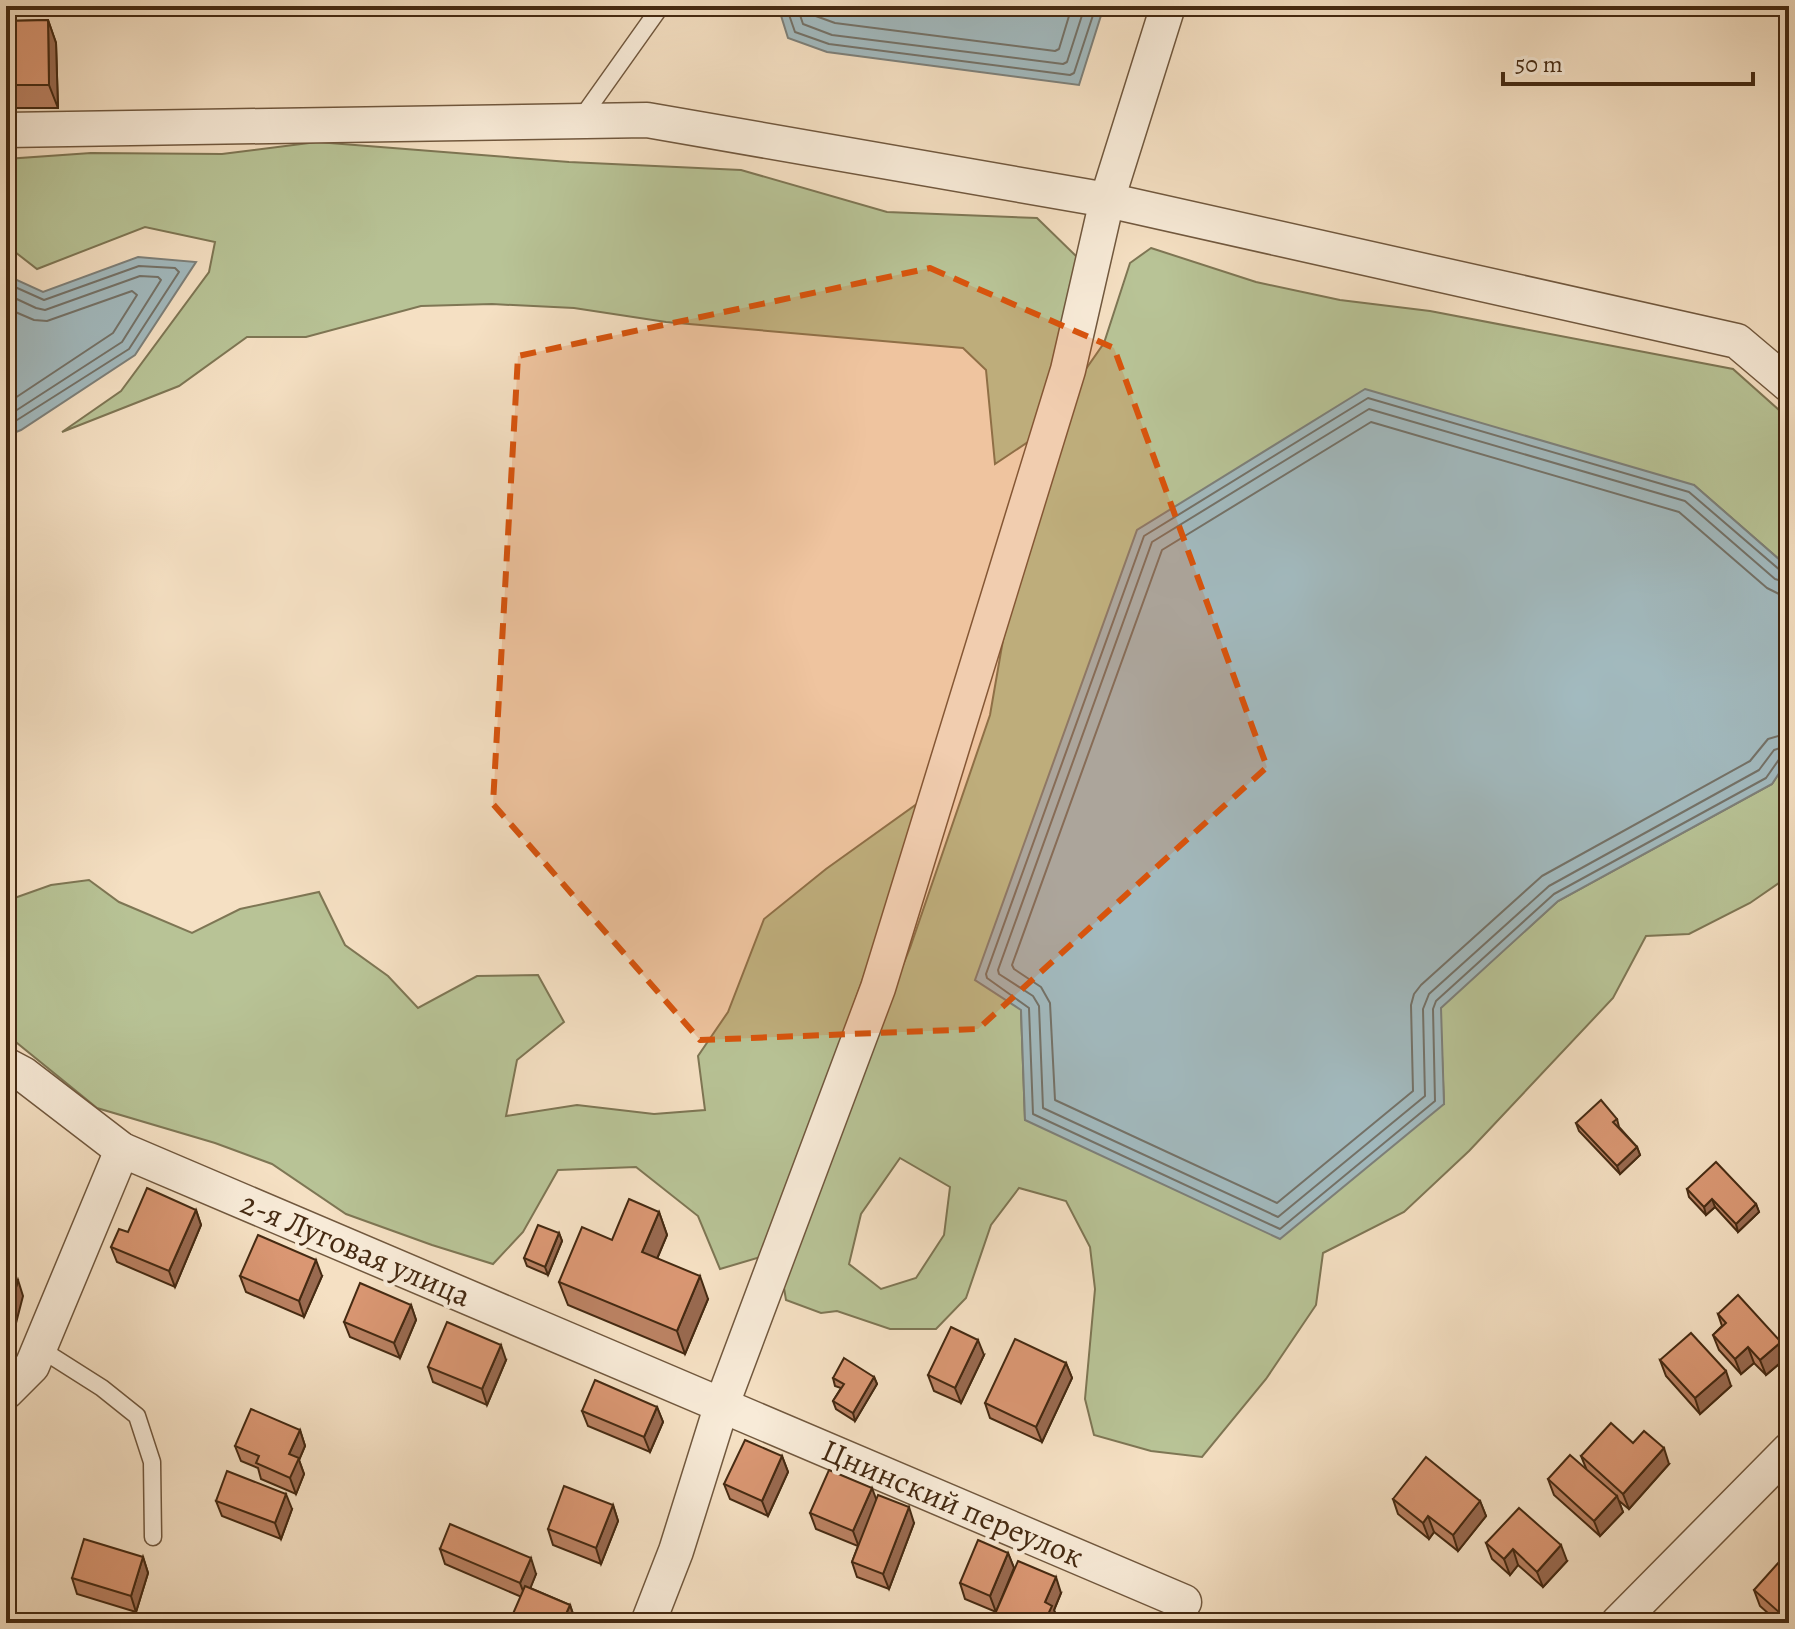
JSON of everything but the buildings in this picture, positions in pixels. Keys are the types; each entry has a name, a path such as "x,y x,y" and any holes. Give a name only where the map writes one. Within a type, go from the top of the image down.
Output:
{"street":[{"path":"648,1623 676,1551 722,1404 878,988 1068,370 1107,200 1168,6"},
{"path":"6,130 647,120 1107,200 1737,341 1789,385"},
{"name":"2-я Луговая улица","path":"6,1065 23,1074 122,1150 722,1404"},
{"path":"6,1392 32,1366 122,1150"},
{"name":"Цнинский переулок","path":"722,1404 1184,1602"},
{"path":"1618,1623 1789,1450"}],"lane":[{"path":"579,121 661,6"},
{"path":"39,1348 102,1388 137,1416 152,1462 153,1537"}],"highlighted area":[{"path":"930,268 1114,348 1267,767 978,1029 700,1040 493,804 518,356"}],"green space":[{"path":"317,142 569,162 741,170 887,212 1037,218 1077,257 1043,432 995,464 986,370 963,348 666,322 574,308 492,304 421,306 306,337 247,337 179,386 62,432 121,391 209,272 215,242 145,227 37,269 6,245 6,159 91,153 222,154"},
{"path":"1151,248 1256,282 1340,300 1430,311 1733,369 1789,419 1789,568 1694,485 1021,1010 1025,1120 1444,1104 1440,1008 1558,901 1772,784 1789,758 1789,876 1750,903 1689,934 1646,936 1613,998 1469,1151 1404,1212 1323,1253 1316,1305 1266,1379 1202,1457 1151,1451 1094,1435 1085,1399 1095,1289 1090,1247 1066,1201 1019,1188 991,1225 966,1298 936,1329 890,1329 837,1311 821,1313 786,1300 780,1264 910,948 990,715 1003,640 1072,389 1104,343 1130,263","holes":["900,1158 950,1187 944,1235 916,1278 881,1289 849,1264 861,1214"]},
{"path":"928,796 764,1256 720,1269 698,1216 636,1167 558,1170 523,1232 493,1264 346,1214 272,1164 215,1143 97,1108 6,1034 6,901 51,885 89,880 119,902 192,933 240,909 319,892 345,945 388,976 418,1008 477,976 538,975 564,1022 517,1060 506,1116 577,1105 654,1114 705,1110 698,1056 728,1012 764,919 826,869"}],"water":[{"path":"778,6 1104,6 1079,85 827,52 788,38"},
{"path":"138,257 196,262 135,355 21,430 6,436 6,275 43,292"},
{"path":"1365,389 1694,485 1789,568 1789,758 1772,784 1558,901 1441,1008 1444,1104 1280,1239 1025,1120 1021,1010 975,980 1137,530"}]}
